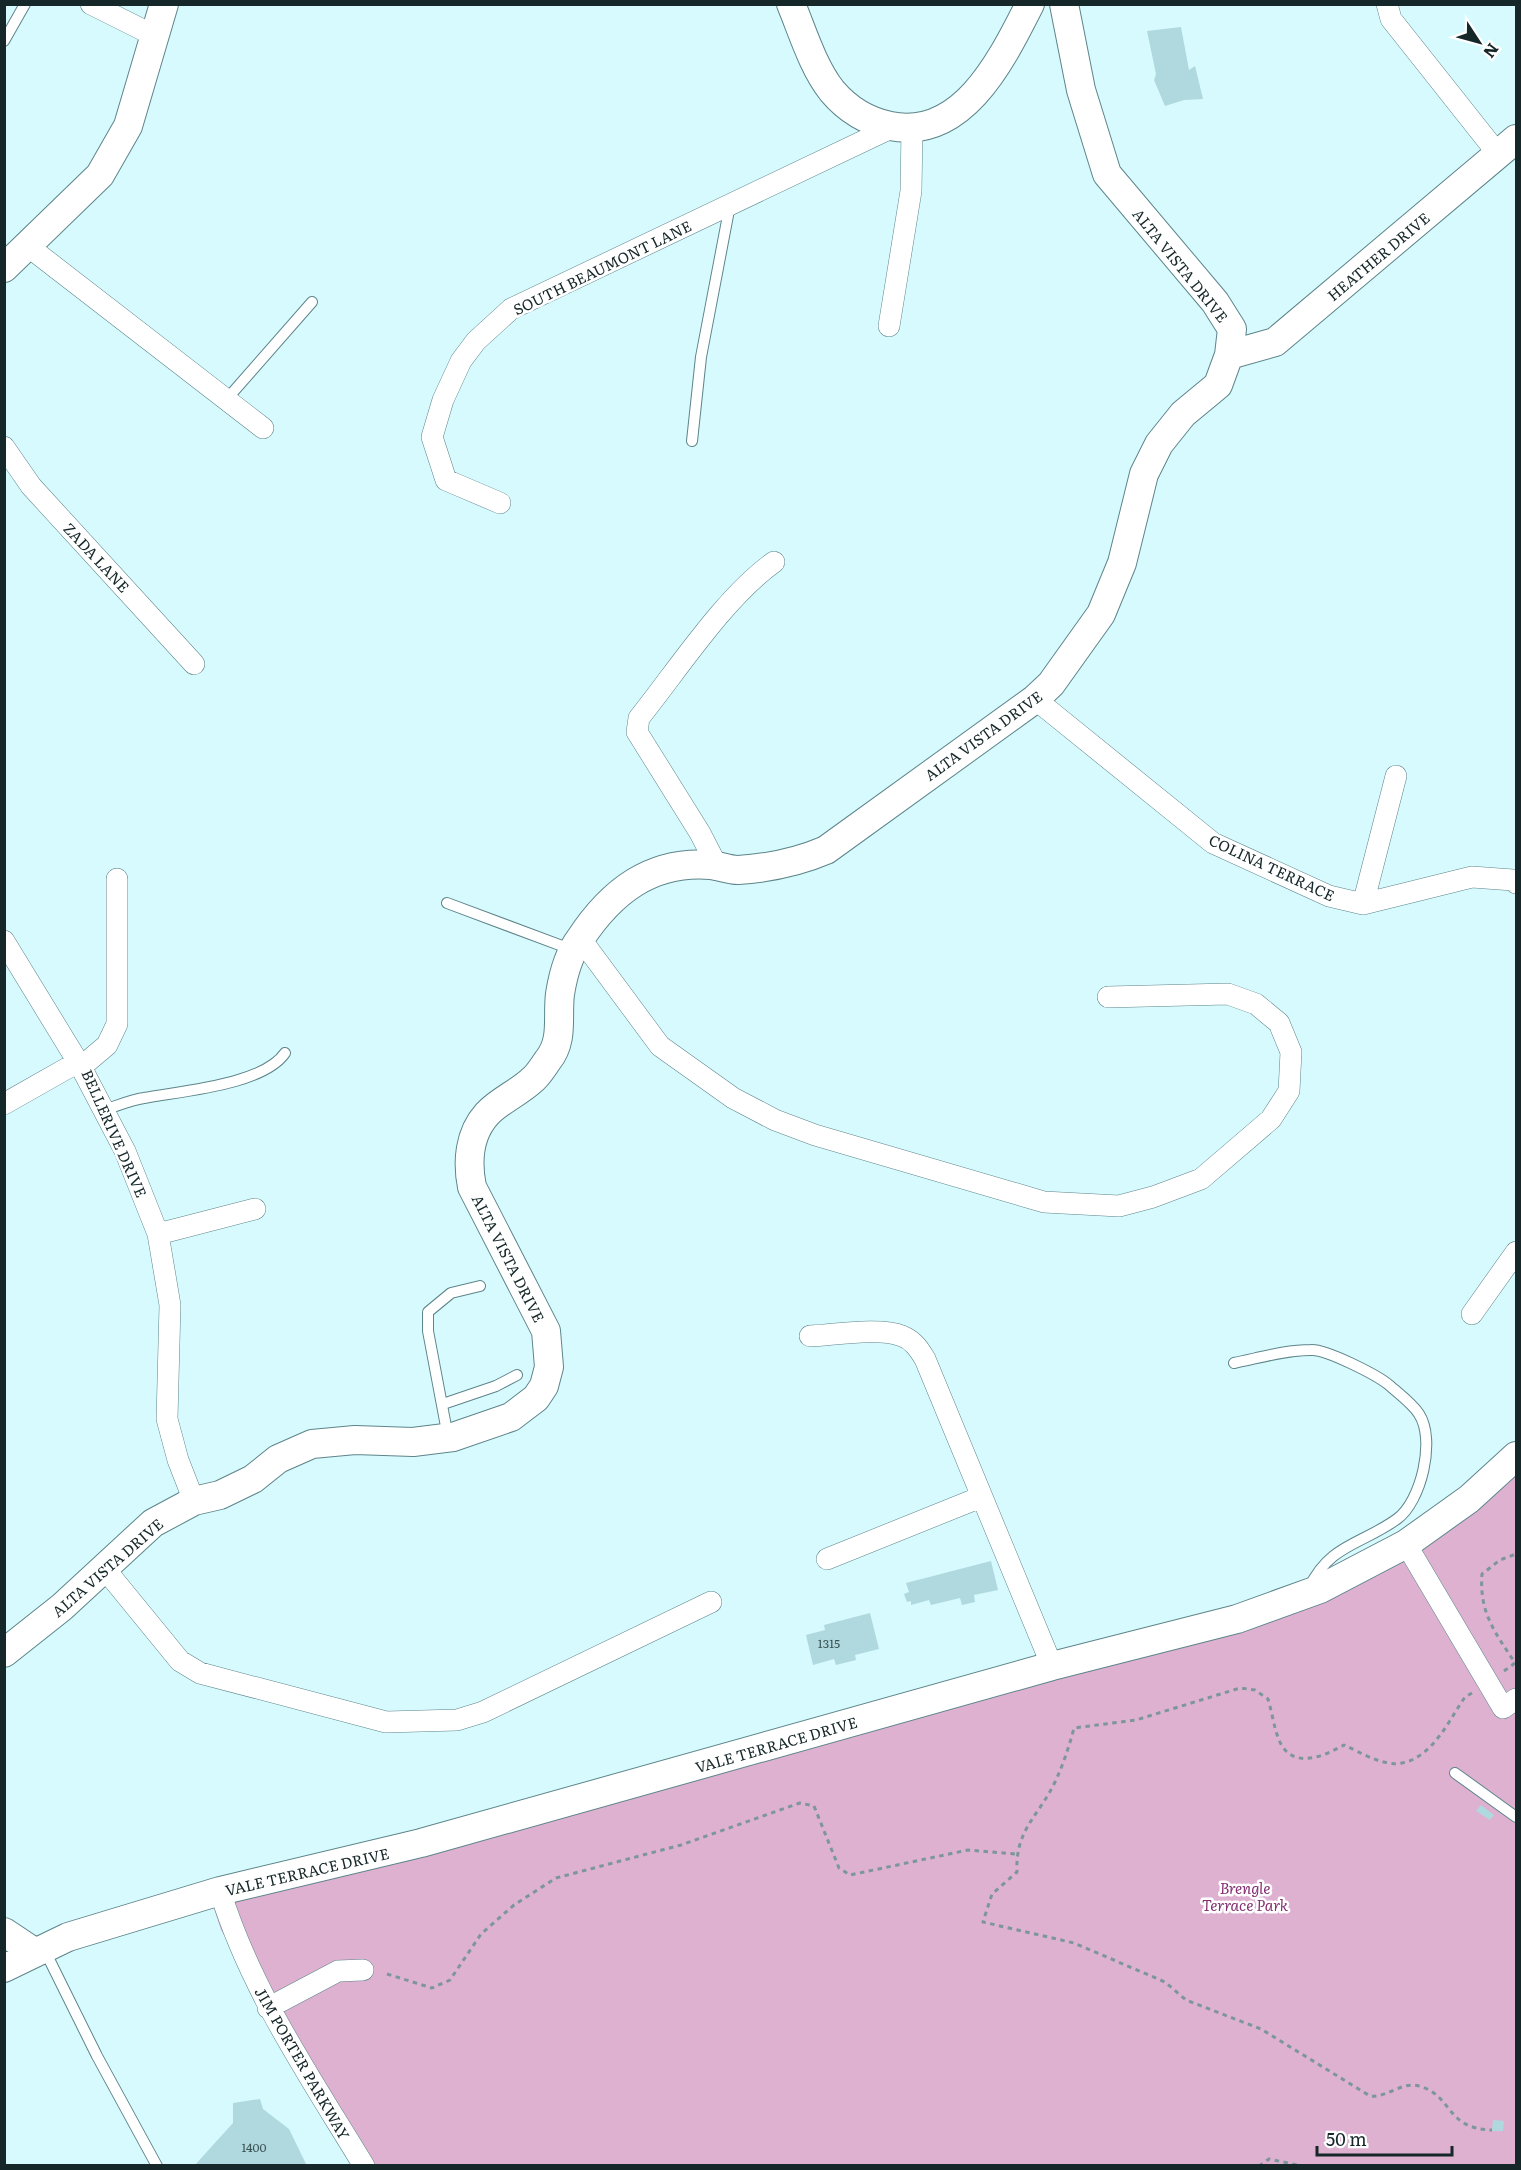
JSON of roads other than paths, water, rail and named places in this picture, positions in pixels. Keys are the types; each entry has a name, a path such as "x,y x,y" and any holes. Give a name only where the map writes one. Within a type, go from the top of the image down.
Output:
{"street":[{"path":"91,4 155,36"},
{"path":"4,268 29,247 100,175 128,126 164,4"},
{"path":"790,4 814,61 832,90 859,115 903,128 932,125 968,102 994,69 1030,4"},
{"name":"ALTA VISTA DRIVE","path":"4,1653 62,1607 153,1523 194,1501 228,1491 253,1479 278,1459 312,1444 355,1440 413,1442 448,1437 492,1424 526,1408 544,1386 549,1367 546,1331 472,1186 469,1170 471,1141 487,1114 532,1081 551,1056 561,1028 560,996 568,959 576,944 618,892 652,873 677,867 717,866 735,870 800,862 826,850 1035,699 1051,684 1101,614 1122,563 1144,474 1159,444 1183,414 1218,385 1229,355 1232,329 1215,302 1107,174 1081,90 1064,4"},
{"path":"1387,4 1391,19 1507,146"},
{"path":"889,326 910,191 903,128"},
{"name":"SOUTH BEAUMONT LANE","path":"500,503 446,480 432,437 447,390 461,361 476,341 511,309 730,205 903,128"},
{"name":"HEATHER DRIVE","path":"1229,355 1275,342 1507,146"},
{"path":"29,247 263,428"},
{"name":"ZADA LANE","path":"4,447 31,486 194,664"},
{"path":"717,866 700,833 637,732 639,718 753,577 774,562"},
{"name":"COLINA TERRACE","path":"1035,699 1213,843 1329,896 1363,904 1472,877 1513,880 1516,883"},
{"path":"1363,904 1396,776"},
{"name":"BELLERIVE DRIVE","path":"117,879 117,1024 107,1045 80,1064 125,1151 158,1234 170,1305 167,1419 178,1460 194,1501"},
{"path":"4,941 80,1064 4,1104"},
{"path":"576,944 660,1046 733,1098 775,1120 815,1135 1044,1202 1119,1206 1153,1197 1202,1179 1271,1119 1289,1091 1291,1052 1279,1023 1256,1004 1228,994 1108,997"},
{"path":"158,1234 255,1209"},
{"path":"1472,1314 1516,1252"},
{"path":"810,1336 885,1332 901,1336 916,1345 925,1359 1052,1666"},
{"name":"VALE TERRACE DRIVE","path":"4,1968 68,1937 220,1891 421,1843 1052,1666 1237,1619 1306,1593 1406,1544 1468,1499 1516,1456"},
{"path":"827,1559 981,1497"},
{"path":"1406,1544 1503,1708 1516,1699"},
{"path":"104,1568 189,1669 386,1722 457,1720 483,1712 711,1602"},
{"name":"JIM PORTER PARKWAY","path":"220,1891 230,1924 268,2008 364,2166"},
{"path":"4,1932 39,1950"},
{"path":"268,2008 338,1971 363,1970"}],"lane":[{"path":"4,41 25,4"},
{"path":"692,441 701,357 730,205"},
{"path":"226,400 312,302"},
{"path":"447,903 576,944"},
{"path":"104,1110 143,1098 183,1094 261,1071 278,1063 285,1053"},
{"path":"448,1437 428,1330 428,1312 451,1293 480,1286"},
{"path":"1234,1363 1314,1349 1377,1375 1420,1415 1426,1437 1425,1466 1412,1502 1399,1518 1357,1543 1340,1549 1317,1571 1306,1593"},
{"path":"442,1404 496,1386 517,1375"},
{"path":"1455,1773 1516,1817"},
{"path":"39,1950 158,2166"}],"park label":[{"name":"Brengle Terrace Park","path":"1245,1896"}]}
